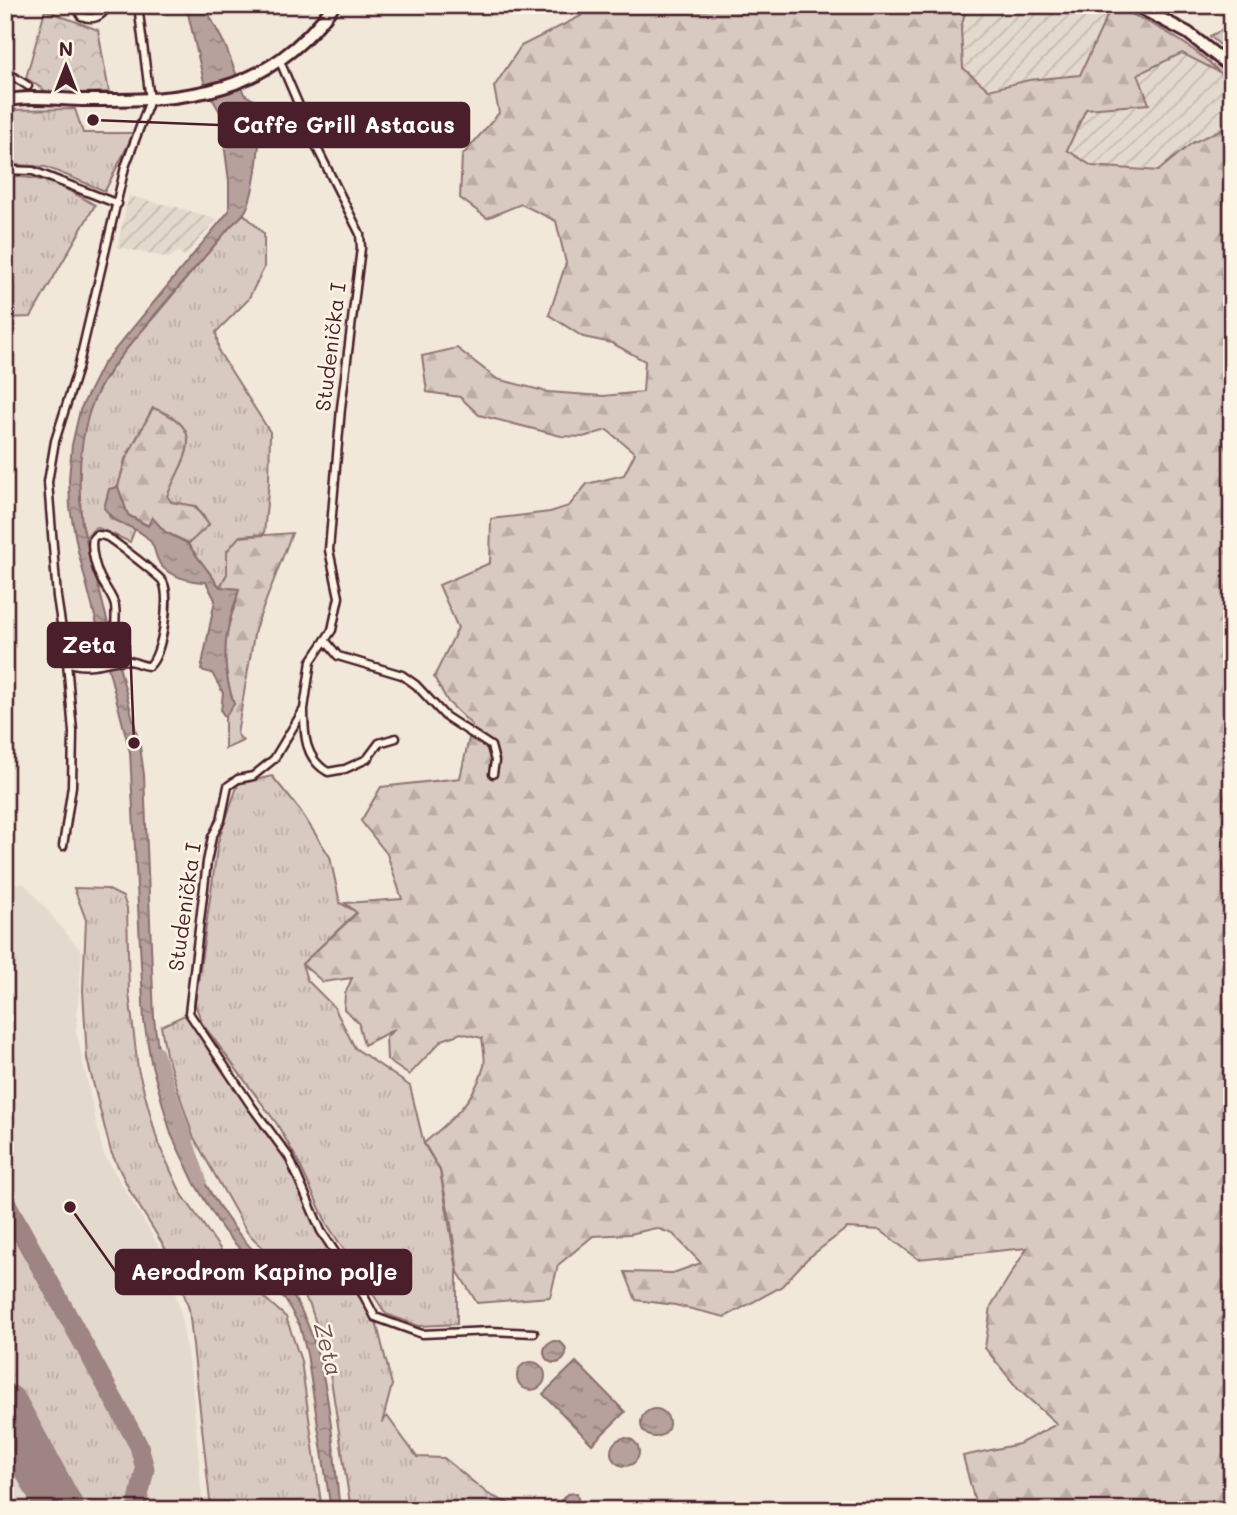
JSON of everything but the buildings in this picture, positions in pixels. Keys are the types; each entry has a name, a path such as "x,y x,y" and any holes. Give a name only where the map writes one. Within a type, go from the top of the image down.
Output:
{"main road":[{"path":"7,99 150,100 193,95 236,83 279,59 310,34 334,5"},
{"path":"1135,5 1188,33 1232,68"}],"street":[{"path":"77,5 80,16 91,19 102,14 108,5"},
{"path":"63,846 69,813 73,732 67,662 58,608 48,482 55,441 78,368 125,167 150,100 138,5"},
{"name":"Studenička I","path":"279,59 318,150 360,234 361,248 341,408 329,550 339,597 332,630 312,661 304,709 274,760 253,776 238,779 228,786 221,820 212,837 207,862 189,1013 289,1157 322,1232 375,1317 422,1334 489,1331 534,1333"},
{"path":"5,71 28,86"},
{"path":"5,170 33,171 118,204"},
{"path":"67,662 78,666 101,666 120,661 144,666 152,664 164,623 164,584 155,572 108,538 96,535 92,546 100,578 114,604 113,632 120,661"},
{"path":"325,640 338,656 402,675 416,685 445,716 491,746 495,761 494,774"},
{"path":"304,709 305,745 328,772 345,769 367,759 379,743 396,738"}],"shaded area":[{"path":"967,5 1112,5 1081,75 1029,80 989,91 963,68 961,28"},
{"path":"1182,53 1222,73 1232,88 1232,124 1192,143 1158,171 1092,166 1067,151 1086,109 1149,104 1137,74"},
{"path":"129,196 217,219 185,256 178,252 169,258 117,247"},
{"path":"5,884 25,884 82,952 76,1031 103,1153 167,1260 180,1311 192,1381 203,1510 5,1510"}],"green space":[{"path":"572,5 967,5 961,28 963,68 989,90 1029,80 1080,75 1112,5 1170,34 1221,73 1182,53 1138,74 1149,104 1086,109 1067,150 1092,166 1158,171 1192,143 1232,124 1232,1510 977,1510 963,1456 1019,1444 1057,1424 1018,1389 985,1348 991,1306 1027,1248 918,1259 880,1230 847,1228 807,1259 781,1287 725,1317 675,1305 636,1300 625,1272 673,1273 701,1263 673,1234 656,1228 630,1234 593,1236 558,1265 550,1297 477,1303 458,1272 440,1170 424,1143 468,1100 485,1063 482,1038 461,1033 442,1040 409,1075 387,1060 386,1037 395,1029 364,1045 358,1022 344,1009 345,994 352,978 323,982 302,964 357,913 345,903 402,899 387,854 361,821 381,787 460,778 472,725 448,702 434,677 458,628 439,585 490,563 491,519 550,512 569,506 587,484 624,475 635,453 607,430 583,437 561,436 479,415 460,397 427,392 422,356 457,348 497,379 548,392 603,396 643,392 645,361 612,343 583,337 549,315 566,263 556,221 521,204 487,218 460,198 462,156 499,113 494,87 521,46 581,16"},
{"path":"45,10 98,30 109,92 50,94 26,78"},
{"path":"1232,25 1232,56 1210,36"},
{"path":"75,109 83,133 134,133 105,191 46,167 5,164 5,110"},
{"path":"5,176 53,183 95,205 31,317 5,318"},
{"path":"244,214 264,234 264,268 248,300 216,332 219,352 270,432 269,482 264,534 240,536 227,551 227,574 220,587 188,544 209,524 196,506 171,502 166,495 186,455 187,434 181,424 153,408 125,459 118,487 109,489 109,516 135,529 130,542 96,527 85,538 79,501 79,461 86,422 106,377 230,226"},
{"path":"153,408 171,416 182,425 187,435 185,456 167,496 171,502 194,506 209,525 189,543 165,532 152,518 149,526 128,515 118,487 125,461"},
{"path":"292,533 255,629 237,734 243,741 225,749 225,717 233,703 225,651 228,626 237,600 220,587 227,574 227,551 239,537"},
{"path":"272,776 300,810 330,857 340,903 357,912 302,964 307,980 334,1007 355,1048 410,1086 424,1144 440,1171 457,1270 457,1324 419,1326 386,1314 327,1224 298,1161 277,1124 202,1023 195,1004 218,842 238,784"},
{"path":"74,888 107,889 123,897 127,908 129,993 138,1069 158,1143 181,1193 228,1260 250,1285 286,1317 301,1361 322,1510 211,1510 189,1309 173,1261 130,1191 111,1152 87,1059 83,990 86,920"},
{"path":"189,1013 289,1158 322,1232 375,1317 392,1385 382,1423 387,1416 417,1457 444,1458 488,1494 522,1510 351,1510 328,1360 310,1305 282,1267 247,1232 193,1136 166,1054 161,1026"},
{"path":"5,1221 132,1448 137,1472 128,1510 84,1510 76,1506 5,1375"}],"water":[{"path":"186,5 204,5 225,45 244,94 260,104 259,143 253,189 244,213 135,338 94,399 81,454 82,524 140,746 144,775 154,1018 171,1102 191,1155 219,1206 243,1239 296,1300 312,1335 329,1409 340,1510 331,1510 307,1354 300,1326 286,1301 223,1230 195,1184 171,1134 151,1062 144,1021 130,752 78,551 70,508 72,445 80,410 103,364 229,211 229,181 220,112 205,86"},
{"path":"118,487 128,515 148,526 152,517 165,532 187,543 220,587 239,589 228,627 225,650 226,671 234,704 225,717 221,711 223,693 212,673 201,670 215,600 206,582 188,580 164,569 148,539 108,513 104,508 109,489"},
{"path":"555,1341 563,1344 566,1352 563,1360 555,1363 547,1360 544,1352 547,1344"},
{"path":"531,1362 541,1366 545,1376 541,1386 531,1390 521,1386 517,1376 521,1366"},
{"path":"576,1362 625,1412 592,1444 543,1394"},
{"path":"655,1409 665,1413 669,1423 665,1433 655,1437 645,1433 641,1423 645,1413"},
{"path":"625,1438 635,1442 639,1452 635,1462 625,1466 615,1462 611,1452 615,1442"},
{"path":"577,1493 579,1505 590,1503 598,1510 565,1510 559,1503 567,1494"}],"waterway":[{"name":"Zeta","path":"157,1052 201,1181"}],"taxiway":[{"path":"5,1200 139,1446 145,1469 136,1510"}],"runway":[{"path":"5,1407 61,1510"}],"place":[{"name":"Caffe Grill Astacus","path":"93,120"},
{"name":"Zeta","path":"134,743"},
{"name":"Aerodrom Kapino polje","path":"70,1207"}]}
